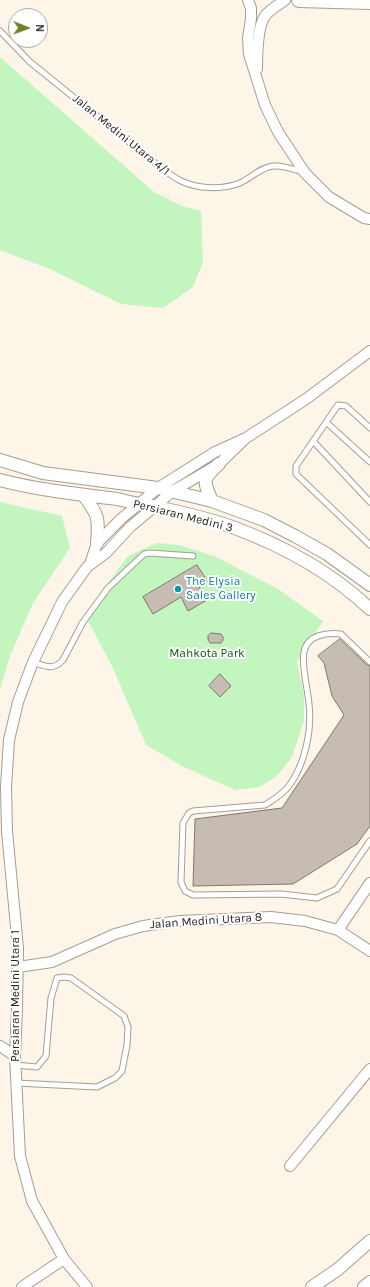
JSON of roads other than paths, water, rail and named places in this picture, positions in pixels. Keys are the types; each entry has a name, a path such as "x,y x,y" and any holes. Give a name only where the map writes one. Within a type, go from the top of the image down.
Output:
{"main road":[{"path":"299,0 370,2"}],"street":[{"path":"248,0 251,8 248,38 249,54 265,105 278,132 306,173 329,197 364,218 370,219"},
{"path":"256,75 259,36 265,16 270,10 285,0"},
{"name":"Persiaran Medini Utara 1","path":"87,1287 64,1259 32,1202 20,1156 15,1061 18,948 7,831 6,787 9,740 18,702 33,662 62,602 90,564 97,543 122,518 158,488 215,452 246,438 306,399 370,351"},
{"name":"Persiaran Medini Utara 1","path":"90,564 106,553 130,527 173,491 219,464 246,438"},
{"name":"Persiaran Medini 3","path":"0,460 44,473 158,488 212,501 264,520 295,536 327,554 370,585"},
{"path":"212,501 205,482 207,475 219,464"},
{"name":"Persiaran Medini 3","path":"0,480 35,488 118,500 154,507 206,519 235,528 273,544 313,566 359,598 370,609"},
{"path":"84,496 96,513 98,524 97,543"},
{"path":"338,930 370,883"},
{"name":"Jalan Medini Utara 8","path":"18,967 52,962 115,934 143,926 180,921 271,917 305,921 338,930 370,951"},
{"path":"0,1046 15,1061"},
{"path":"290,1166 370,1069"},
{"path":"312,1287 337,1270 370,1241"},
{"path":"22,1287 64,1259"},
{"path":"364,1287 370,1282"}],"lane":[{"name":"Jalan Medini Utara 4/1","path":"0,31 30,62 165,171 181,181 202,187 224,187 240,183 259,171 271,166 286,167 306,173"},
{"path":"370,428 346,406 338,404 296,466 296,474 370,546"},
{"path":"326,422 370,462"},
{"path":"312,441 370,502"},
{"path":"33,662 52,667 58,666 63,660 83,622 108,588 144,554 150,553 193,556"},
{"path":"370,662 341,634 320,634 308,644 304,652 304,662 310,715 303,758 296,776 288,787 265,805 193,811 189,813 183,822 181,882 185,891 193,895 280,894 317,898 337,889 370,841"},
{"path":"15,1061 37,1067 46,1056 51,998 57,978 64,976 71,978 124,1016 128,1027 127,1045 122,1071 115,1078 97,1087 16,1083"}],"place":[{"name":"The Elysia Sales Gallery","path":"178,589"}],"park label":[{"name":"Mahkota Park","path":"207,654"}]}
